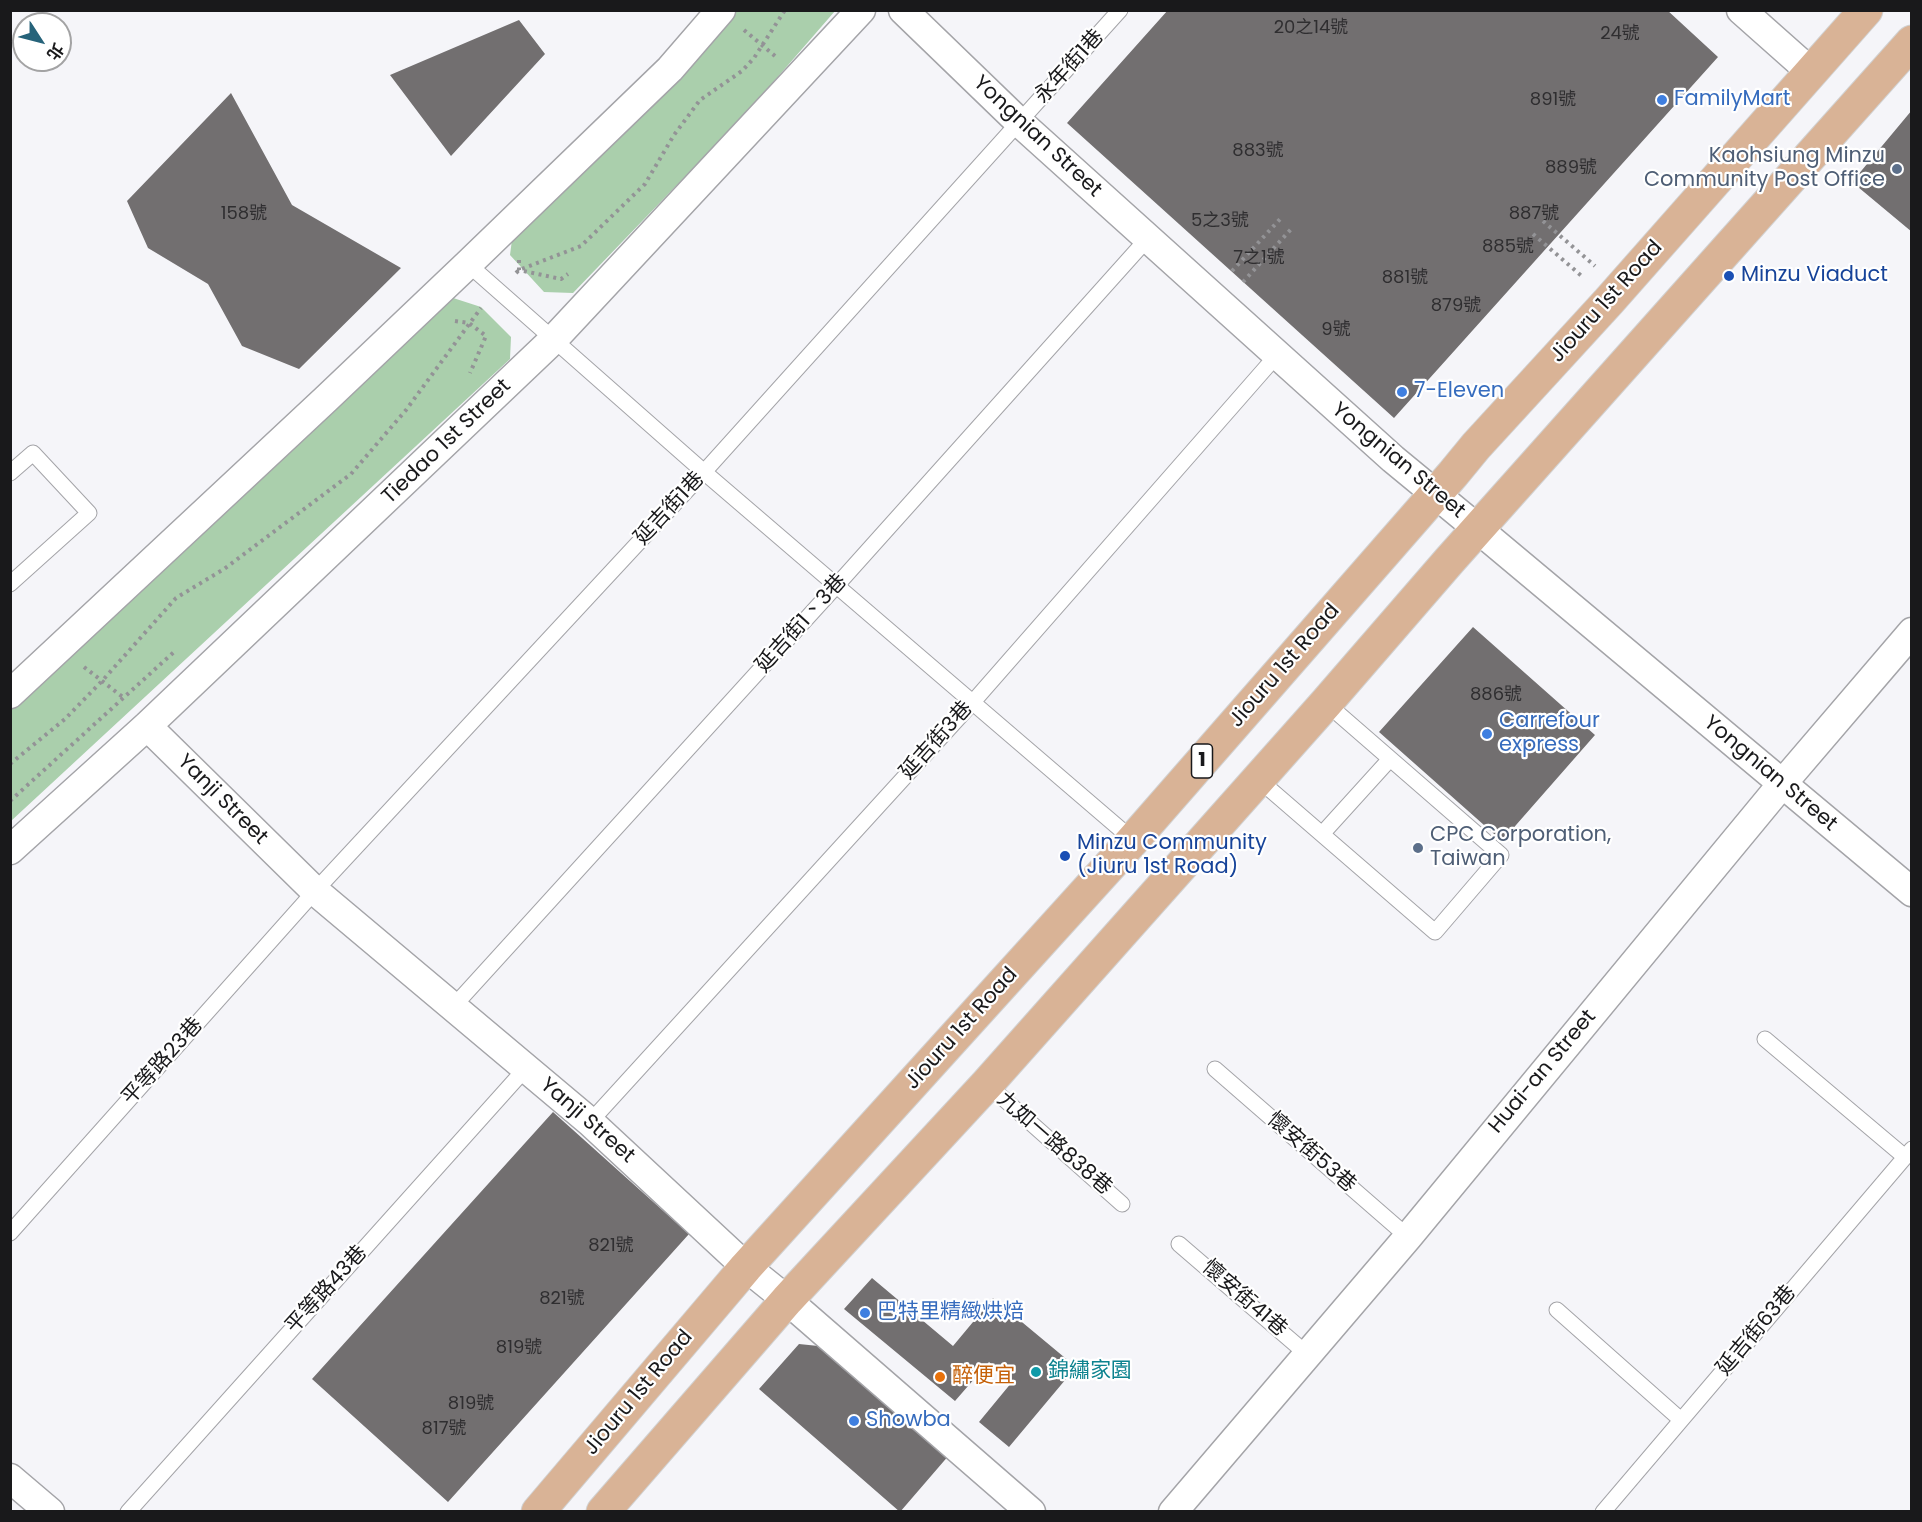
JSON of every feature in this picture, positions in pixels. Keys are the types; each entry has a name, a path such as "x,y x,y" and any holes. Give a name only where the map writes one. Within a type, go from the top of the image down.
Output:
{"main road":[{"name":"Jiouru 1st Road","path":"538,1512 746,1267 1133,840 1476,446 1609,301 1866,10"},
{"path":"603,1512 787,1300 987,1084 1911,42"}],"street":[{"name":"Tiedao 1st Street","path":"10,850 147,726 553,340 861,10"},
{"name":"Yongnian Street","path":"903,10 1020,123 1380,448 1911,892"},
{"path":"1741,10 1812,73"},
{"path":"10,694 326,399 670,69 728,17"},
{"name":"Huai-an Street","path":"1173,1512 1408,1237 1782,784 1911,632"},
{"name":"Yanji Street","path":"147,726 315,891 591,1122 746,1267 1031,1512"},
{"path":"10,1478 50,1512"}],"lane":[{"name":"永年街1巷","path":"1020,123 1120,10"},
{"name":"延吉街1巷","path":"315,891 704,472 1020,123"},
{"name":"延吉街1、3巷","path":"453,1007 837,585 1148,238"},
{"path":"468,264 704,472 1133,840"},
{"name":"延吉街3巷","path":"591,1122 973,702 1277,355"},
{"path":"10,473 33,453 89,513 10,584"},
{"path":"1258,779 1435,932 1502,855 1326,703"},
{"path":"1322,834 1390,759"},
{"name":"平等路23巷","path":"10,1233 315,891"},
{"path":"1765,1039 1908,1153"},
{"name":"平等路43巷","path":"128,1512 526,1068"},
{"name":"懷安街53巷","path":"1215,1070 1408,1237"},
{"name":"九如一路838巷","path":"987,1084 1122,1204"},
{"name":"延吉街63巷","path":"1603,1512 1908,1153"},
{"name":"懷安街41巷","path":"1179,1244 1308,1354"},
{"path":"1557,1310 1681,1420"}],"path":[{"path":"519,270 581,246 645,184 674,135 699,100 742,71 762,46 785,10"},
{"path":"728,17 798,76"},
{"path":"1216,300 1282,217"},
{"path":"1543,221 1597,267"},
{"path":"1216,300 1293,227"},
{"path":"1533,234 1586,280"},
{"path":"519,252 519,270"},
{"path":"519,270 561,279 570,273"},
{"path":"10,764 65,719 176,598 224,569 351,474 406,410 477,312"},
{"path":"84,667 124,698"}],"green space":[{"path":"726,11 835,11 749,110 573,293 544,292 510,255 513,232"},
{"path":"447,296 481,307 511,337 510,359 11,821 11,701"}],"building":[{"path":"1168,10 1667,10 1718,57 1394,418 1067,123"},
{"path":"519,20 545,54 451,156 390,75"},
{"path":"231,93 292,205 401,268 299,369 242,346 208,284 148,248 127,201"},
{"path":"1912,110 1912,232 1852,182"},
{"name":"Carrefour express","path":"1473,627 1595,735 1502,841 1379,732"},
{"path":"553,1112 689,1234 448,1502 312,1379"},
{"name":"錦繡家園","path":"872,1278 953,1346 993,1298 1076,1367 1009,1447 979,1422 1012,1382 989,1362 955,1401 844,1309"},
{"name":"Showba","path":"799,1344 828,1347 950,1454 900,1512 759,1389"}],"place":[{"name":"FamilyMart","path":"1662,100"},
{"name":"Kaohsiung Minzu Community Post Office","path":"1897,169"},
{"name":"Minzu Viaduct","path":"1729,276"},
{"name":"7-Eleven","path":"1402,392"},
{"name":"Carrefour express","path":"1487,734"},
{"name":"CPC Corporation, Taiwan","path":"1418,848"},
{"name":"Minzu Community (Jiuru 1st Road)","path":"1065,856"},
{"name":"巴特里精緻烘焙","path":"865,1313"},
{"name":"錦繡家園","path":"1036,1372"},
{"name":"醉便宜","path":"940,1377"},
{"name":"Showba","path":"854,1421"}]}
